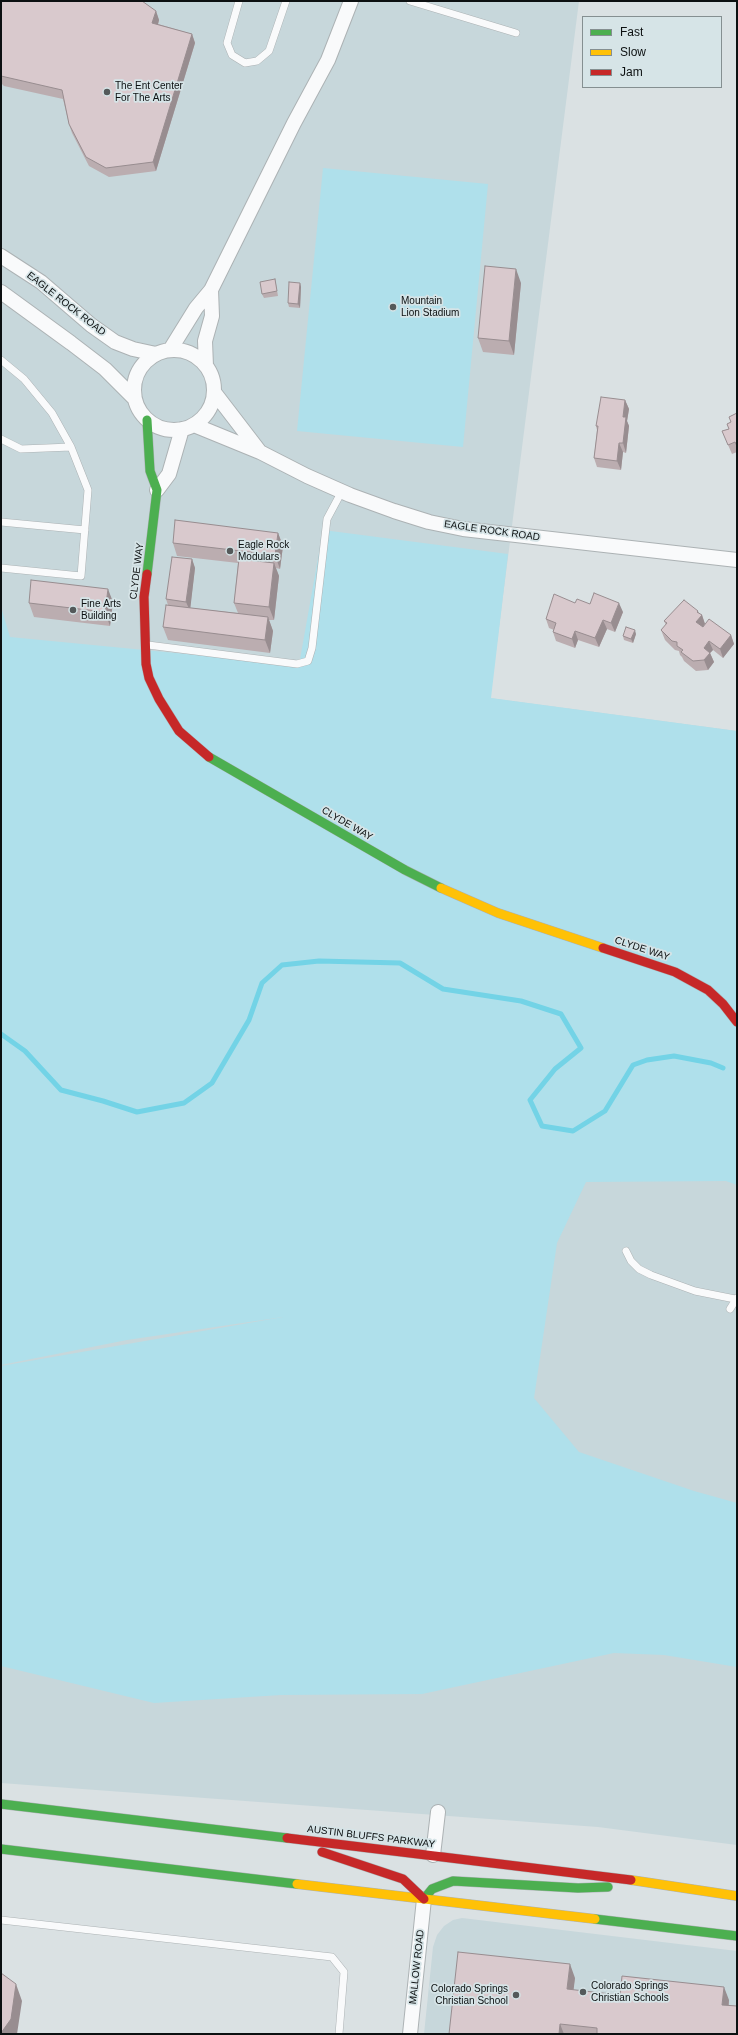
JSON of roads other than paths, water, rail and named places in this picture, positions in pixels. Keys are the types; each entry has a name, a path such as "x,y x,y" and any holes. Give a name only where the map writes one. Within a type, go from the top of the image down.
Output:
{"main road":[{"path":"147,420 150,471 157,490"},
{"name":"CLYDE WAY","path":"157,490 144,597 144,645 149,678 171,719 191,742 226,768 405,870 459,897 532,925 656,964 693,980 708,990 737,1022"},
{"name":"AUSTIN BLUFFS PARKWAY","path":"1,1804 592,1874 737,1896"},
{"path":"259,1834 403,1879 424,1900"},
{"path":"1,1849 737,1936"},
{"path":"424,1900 432,1889 453,1881 578,1888 668,1886"}],"street":[{"path":"134,398 134,385 137,373 145,362 163,352 196,308 212,290 294,123 328,60 351,1"},
{"name":"EAGLE ROCK ROAD","path":"1,256 41,282 91,325 115,342 133,349 163,352 183,351 196,356 206,366 213,378 214,392 260,452"},
{"path":"206,366 205,341 212,316 212,290"},
{"path":"1,292 71,342 105,369 134,398 139,410 147,420"},
{"path":"157,490 169,474 188,427 204,417 211,405 214,392"},
{"name":"EAGLE ROCK ROAD","path":"147,420 157,427 170,430 188,427 260,452 342,491 394,512 428,522 463,529 737,560"},
{"path":"433,1855 438,1812"},
{"name":"MALLOW ROAD","path":"410,2034 424,1900"}],"lane":[{"path":"239,1 227,43 232,55 245,63 257,62 269,51 286,1"},
{"path":"410,1 516,33"},
{"path":"1,360 24,379 52,413 71,448 88,490 81,576 1,568"},
{"path":"1,439 21,449 71,448"},
{"path":"144,645 297,664 308,661 312,648 327,520 342,491"},
{"path":"1,522 85,530"},
{"path":"626,1251 631,1261 639,1269 651,1275 695,1291 736,1299 730,1309"},
{"path":"1,1920 332,1957 344,1972 339,2034"}],"waterway":[{"path":"1,1034 25,1051 61,1090 137,1112 184,1103 212,1083 249,1020 262,983 282,965 319,961 400,963 443,989 521,1001 561,1014 581,1048 555,1069 530,1100 542,1126 573,1131 605,1111 633,1065 647,1060 674,1056 711,1063 723,1068"}],"place":[{"name":"The Ent Center For The Arts","path":"107,92"},
{"name":"Mountain Lion Stadium","path":"393,307"},
{"name":"Eagle Rock Modulars","path":"230,551"},
{"name":"Fine Arts Building","path":"73,610"},
{"name":"Colorado Springs Christian Schools","path":"583,1992"},
{"name":"Colorado Springs Christian School","path":"516,1995"}]}
